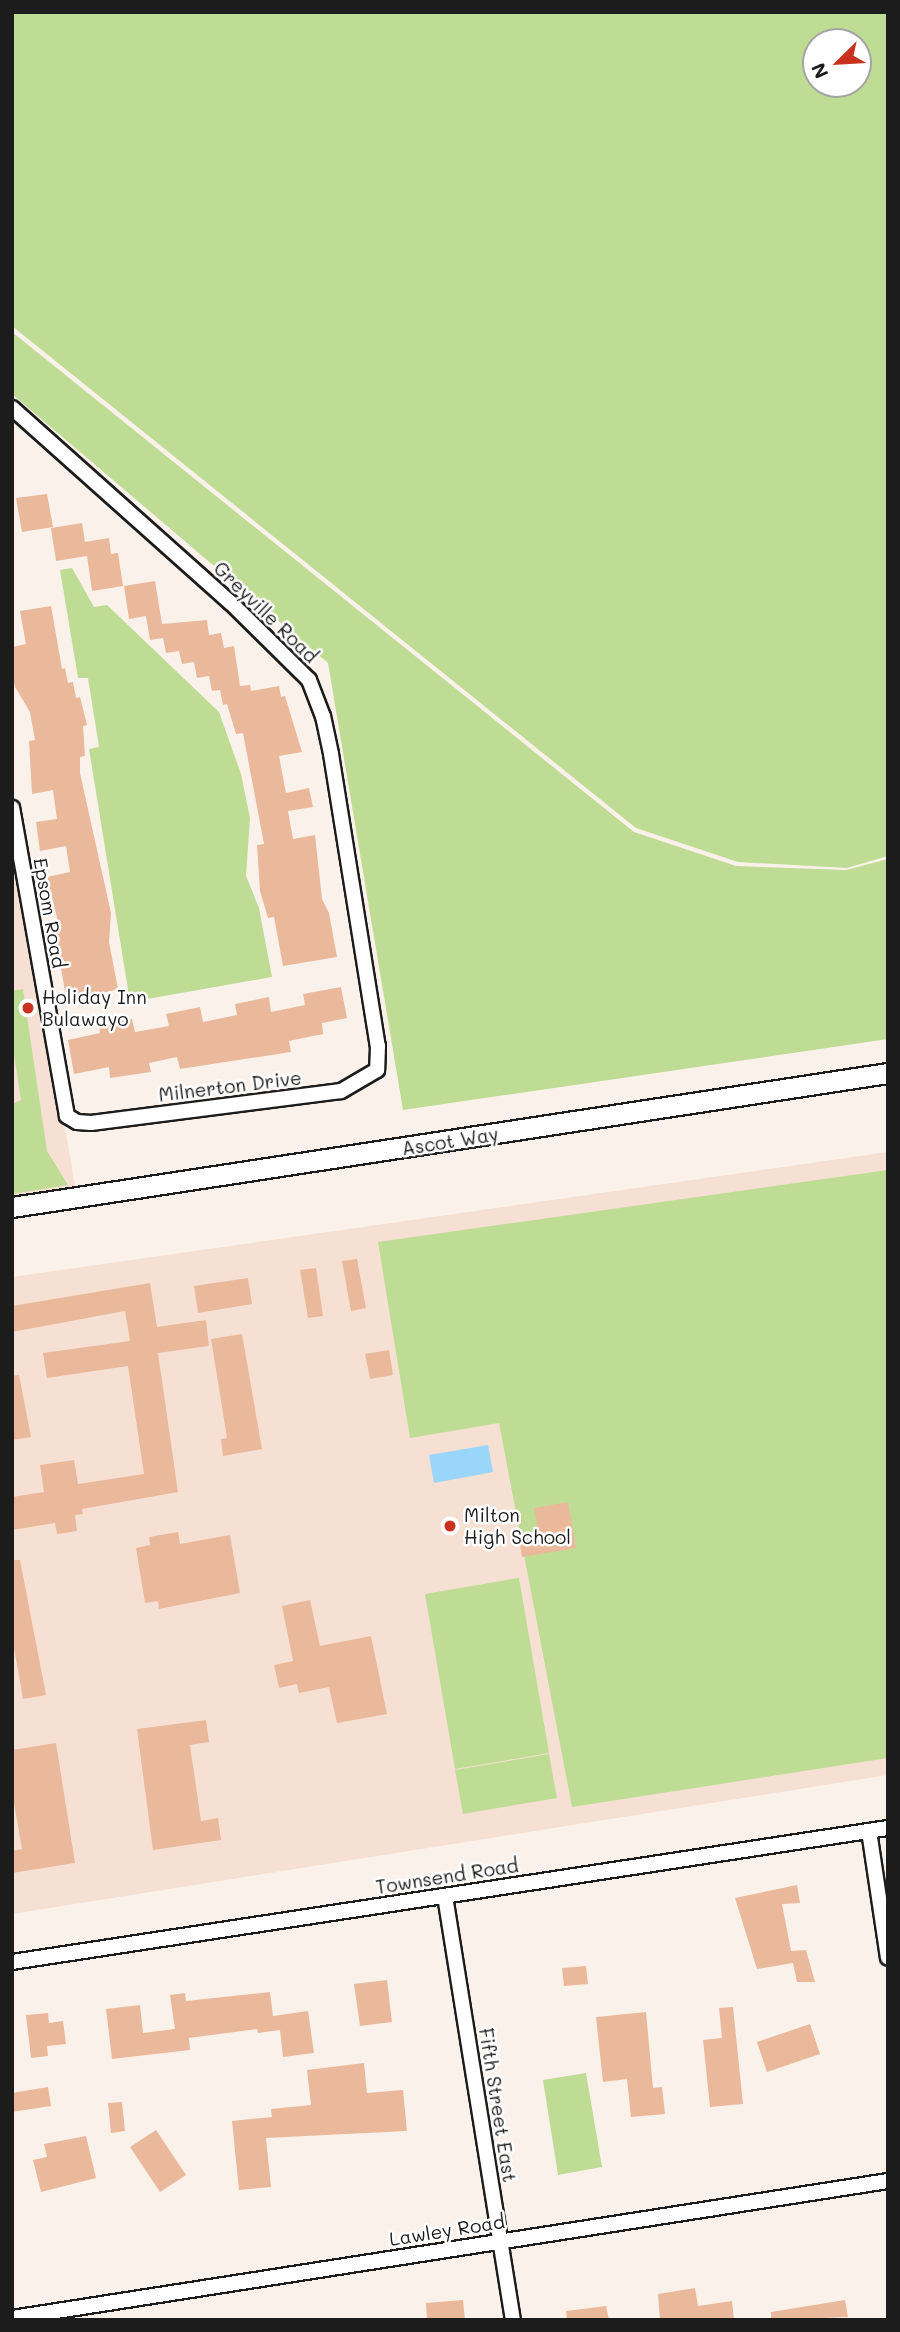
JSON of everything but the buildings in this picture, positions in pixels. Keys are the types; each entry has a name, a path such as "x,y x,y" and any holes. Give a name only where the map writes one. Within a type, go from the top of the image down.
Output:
{"main road":[{"name":"Ascot Way","path":"12,1207 888,1073"}],"street":[{"name":"Greyville Road","path":"12,408 230,602 309,680 323,716 378,1046"},
{"name":"Epsom Road","path":"12,808 64,1108"},
{"name":"Milnerton Drive","path":"64,1108 76,1122 91,1123 341,1091 377,1070 378,1046"},
{"name":"Townsend Road","path":"12,1962 888,1828"},
{"path":"869,1831 888,1958"},
{"name":"Fifth Street East","path":"445,1896 513,2320"},
{"name":"Lawley Road","path":"12,2318 888,2180"}],"shaded area":[{"name":"Holiday Inn Bulawayo","path":"12,824 76,1191 12,1200"},
{"name":"Milton High School","path":"888,1152 888,1775 12,1914 12,1277"}],"green space":[{"path":"12,12 888,12 888,856 847,868 738,862 636,828 12,326"},
{"path":"12,332 634,832 736,866 846,870 888,859 888,1039 403,1110 328,663 12,394"},
{"path":"72,568 94,607 107,605 219,712 241,774 250,818 246,876 259,908 272,977 130,1002 89,749 99,747 88,678 78,678 60,570"},
{"path":"23,989 47,1151 68,1185 12,1194 12,1104 21,1100 12,1041 12,991"},
{"path":"888,1170 888,1758 572,1807 499,1423 410,1438 378,1242"},
{"path":"519,1578 549,1753 455,1769 425,1594"},
{"path":"549,1754 557,1798 463,1814 455,1770"},
{"path":"586,2073 602,2167 558,2175 543,2080"}],"water":[{"path":"488,1445 493,1472 434,1483 429,1455"}],"place":[{"name":"Holiday Inn Bulawayo","path":"28,1008"},
{"name":"Milton High School","path":"450,1526"}]}
